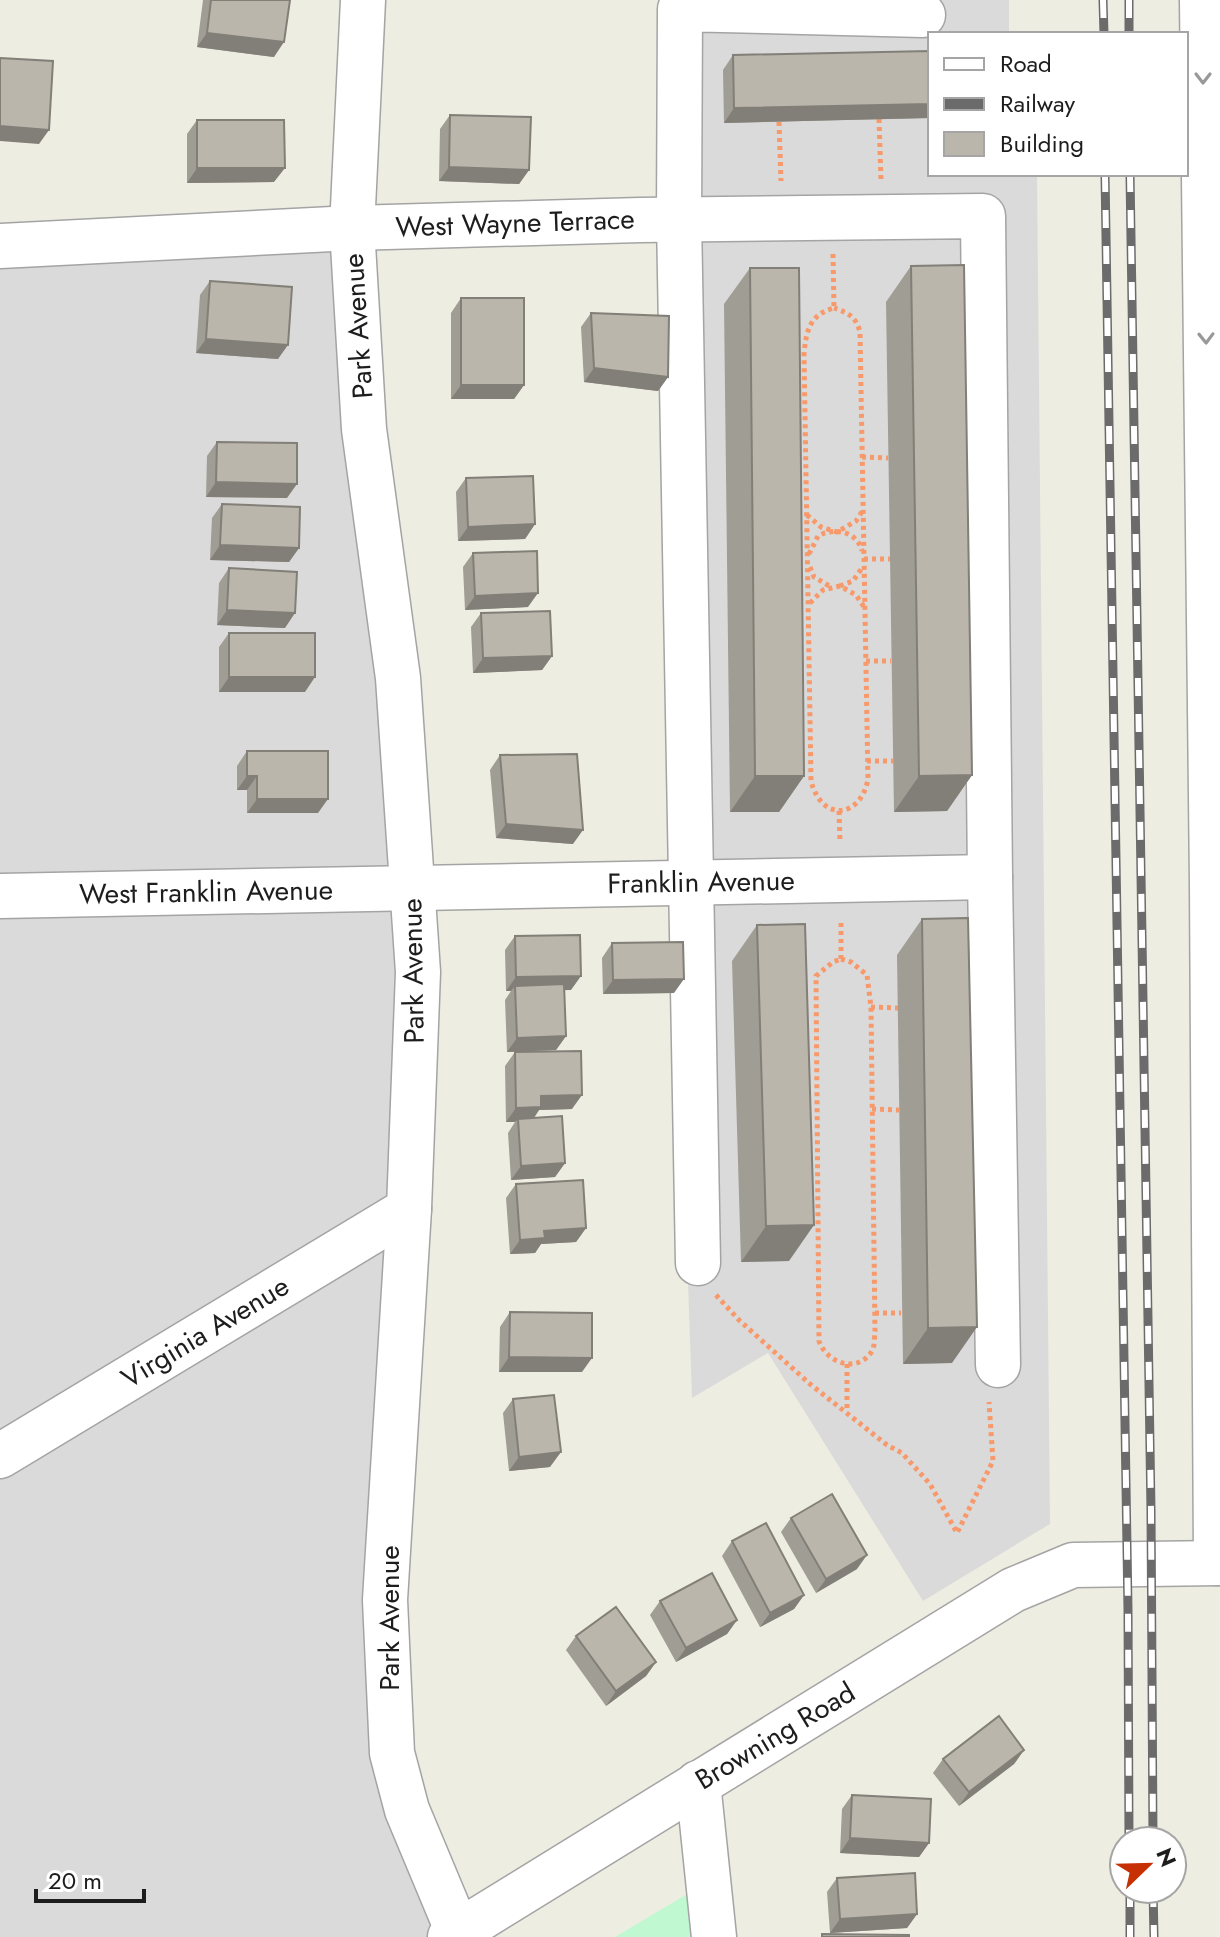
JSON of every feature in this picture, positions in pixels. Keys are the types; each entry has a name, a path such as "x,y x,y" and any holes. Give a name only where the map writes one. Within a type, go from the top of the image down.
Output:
{"street":[{"name":"Park Avenue","path":"363,0 352,228 364,429 398,678 418,972 409,1209 385,1600 392,1753 407,1810 454,1934"},
{"path":"1202,0 1212,229 1218,1563"},
{"path":"698,1263 679,219 680,9 923,15"},
{"name":"West Wayne Terrace","path":"0,246 352,228 679,219 983,216 990,877"},
{"path":"990,877 998,1365"},
{"name":"Franklin Avenue","path":"412,887 990,877"},
{"name":"West Franklin Avenue","path":"0,896 412,887"},
{"name":"Virginia Avenue","path":"0,1456 409,1209"},
{"name":"Browning Road","path":"454,1934 1013,1590 1073,1565 1218,1563"},
{"path":"698,1783 714,1937"}],"path":[{"path":"879,119 882,217"},
{"path":"779,122 782,218"},
{"path":"832,217 834,308"},
{"path":"834,308 851,315 860,332 862,457 866,790 857,802 839,811 820,803 811,781 806,514 806,337 813,319 819,313 834,308"},
{"path":"790,458 806,457"},
{"path":"862,457 888,458"},
{"path":"831,587 814,577 807,558 818,536 837,532 856,521 863,509"},
{"path":"806,514 821,527 848,533 855,538 864,559 858,577 831,587 808,605"},
{"path":"792,559 807,558"},
{"path":"864,559 890,559"},
{"path":"840,586 856,595 864,608"},
{"path":"793,661 809,660"},
{"path":"866,661 891,661"},
{"path":"867,761 893,761"},
{"path":"841,959 851,962 867,975 871,1007 875,1313 873,1350 863,1360 847,1364 822,1352 819,1341 814,1009 816,976 833,962 841,959"},
{"path":"871,1007 898,1008"},
{"path":"804,1009 814,1009"},
{"path":"872,1109 899,1110"},
{"path":"698,1263 717,1297 739,1320 810,1384 847,1410 887,1445 902,1453 930,1484 957,1533 993,1461 988,1399 989,1383 998,1365"},
{"path":"875,1313 901,1313"},
{"path":"847,1364 847,1410"}],"shaded area":[{"path":"664,0 1009,0 1009,32 928,32 928,176 1037,176 1050,1524 923,1601 768,1353 692,1398 680,1052"},
{"path":"352,228 412,887 385,1600 450,1937 0,1937 0,246"}],"green space":[{"path":"716,1877 717,1937 615,1937"}],"building":[{"path":"211,0 290,0 284,42 207,33"},
{"path":"928,51 928,104 734,108 733,55"},
{"path":"0,58 53,61 49,130 0,126"},
{"path":"450,115 531,117 529,170 449,167"},
{"path":"197,120 284,120 285,168 197,168"},
{"path":"964,265 972,775 919,776 911,266"},
{"path":"750,268 799,268 804,776 755,776"},
{"path":"210,281 292,287 288,345 206,339"},
{"path":"461,298 524,298 524,385 461,385"},
{"path":"591,313 669,316 668,377 594,368"},
{"path":"217,442 297,443 297,484 216,482"},
{"path":"533,476 535,524 468,527 466,478"},
{"path":"222,504 300,507 299,548 220,545"},
{"path":"537,551 538,593 475,596 473,553"},
{"path":"229,568 297,572 295,613 227,610"},
{"path":"550,611 552,656 483,658 481,613"},
{"path":"229,633 315,633 315,677 229,677"},
{"path":"247,751 328,751 328,799 257,799 257,776 247,776"},
{"path":"577,754 583,830 506,824 500,755"},
{"path":"968,918 977,1327 928,1328 922,919"},
{"path":"805,924 814,1225 766,1226 757,925"},
{"path":"580,935 581,976 516,977 515,936"},
{"path":"683,942 684,979 613,980 612,943"},
{"path":"564,984 566,1036 517,1038 515,986"},
{"path":"581,1051 582,1095 541,1096 541,1107 516,1108 515,1052"},
{"path":"562,1116 565,1163 521,1166 518,1119"},
{"path":"583,1180 586,1228 544,1231 545,1238 520,1240 516,1184"},
{"path":"510,1312 592,1313 592,1358 509,1357"},
{"path":"554,1395 561,1452 519,1457 513,1399"},
{"path":"832,1494 867,1555 826,1579 791,1518"},
{"path":"766,1523 804,1595 770,1613 732,1541"},
{"path":"712,1573 737,1620 686,1648 660,1601"},
{"path":"616,1607 656,1662 616,1691 576,1636"},
{"path":"999,1716 1024,1750 969,1792 943,1759"},
{"path":"852,1795 931,1799 929,1843 850,1838"},
{"path":"915,1873 917,1914 840,1919 837,1878"},
{"path":"822,1934 909,1935 909,1937 822,1937"}],"railway":[{"path":"1103,0 1104,32"},
{"path":"1129,0 1129,32"},
{"path":"1105,176 1129,1825"},
{"path":"1130,176 1151,1511 1153,1825"},
{"path":"1130,1905 1130,1937"},
{"path":"1153,1905 1154,1937"}]}
